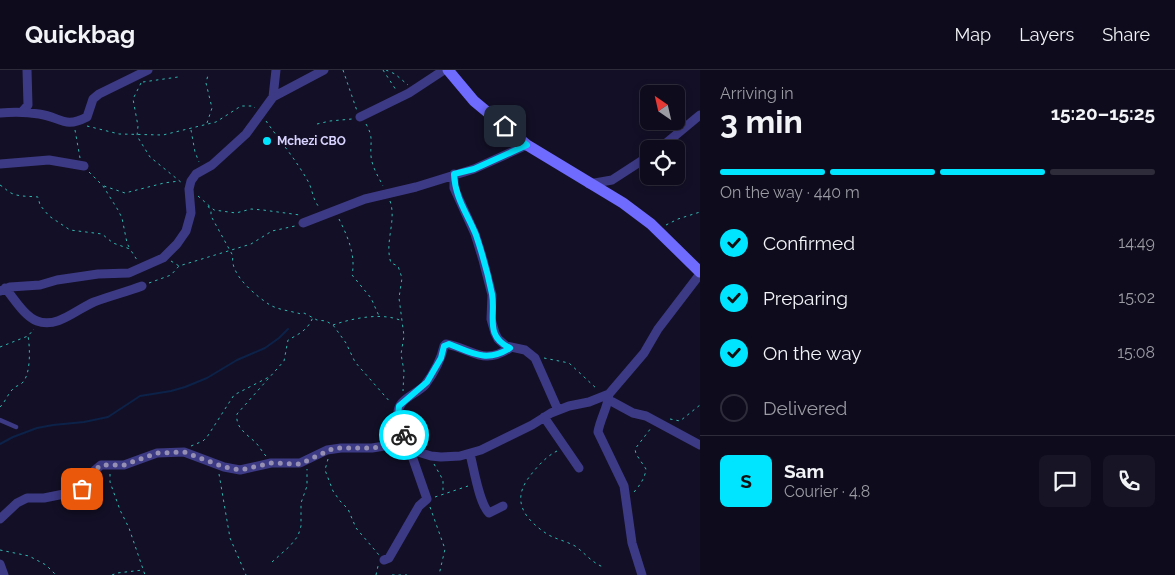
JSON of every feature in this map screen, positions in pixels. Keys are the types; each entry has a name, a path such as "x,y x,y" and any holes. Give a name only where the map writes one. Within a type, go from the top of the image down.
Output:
{"street":[{"path":"22,112 28,105 27,70"},
{"path":"0,113 22,112 39,114 51,116 63,122 76,123 87,117 93,99 99,94 148,70"},
{"path":"273,97 276,70"},
{"path":"2,289 40,285 57,280 98,274 120,274 138,270 163,258 177,244 186,231 191,212 189,189 191,181 196,174 212,165 252,127 273,97 324,70"},
{"path":"360,117 414,90 446,70 474,101 527,145 623,203 657,230 700,273 658,329 644,353 607,397 599,424 598,432 620,475 626,496 632,543 642,575"},
{"path":"670,140 700,115"},
{"path":"302,223 387,193 416,187 474,169 527,145"},
{"path":"0,164 49,160 84,166"},
{"path":"589,184 612,180 640,162"},
{"path":"454,174 454,188 475,234 483,260 492,295 492,320 495,333 501,342 510,348"},
{"path":"2,289 36,321 45,322 58,320 95,302 142,286"},
{"path":"384,560 389,558 419,506 427,499 408,447 398,411 402,402 424,386 441,358 446,344 486,357 501,353 510,348 519,348 530,354 538,365 558,410"},
{"path":"0,519 17,503 27,498 44,498 79,491 101,465 124,465 157,453 184,452 215,464 240,470 271,463 300,464 334,448 372,448 397,444 431,456 460,456 470,454 498,442 558,410 607,397 633,413 646,416 700,445"},
{"path":"544,417 579,468"},
{"path":"470,454 480,496 489,513 503,506"},
{"path":"0,564 4,575"}],"lane":[{"path":"0,420 16,427"}],"path":[{"path":"343,70 355,108 372,136 371,154 373,167 387,193 393,215 388,255 391,263 398,266 402,278 399,298 404,336 401,354 404,371 402,402"},
{"path":"383,70 401,97"},
{"path":"386,70 395,74 414,90"},
{"path":"207,124 212,108 206,83 208,75"},
{"path":"128,79 129,82 142,82 178,77"},
{"path":"142,82 133,99 138,136 150,157 208,206 214,210 231,213 251,209 303,216 302,223 272,231 251,244 179,266 171,275 142,286"},
{"path":"138,270 139,264 126,239 122,218 103,186 84,166 75,132 76,123 119,134 138,136 163,135 216,122 242,106 252,106 298,165 310,185 315,203 326,214"},
{"path":"317,124 360,117"},
{"path":"191,129 195,152 200,165"},
{"path":"103,186 125,193 180,181"},
{"path":"0,185 6,188 8,192 19,196 38,196 40,205 49,216 70,230 102,234 113,243 130,249"},
{"path":"208,206 211,216 233,256 232,262 234,267 245,286 271,306 301,314 304,313 317,320 326,321 334,325 339,335 346,342 355,362 398,411"},
{"path":"336,211 349,240 354,267 352,275 371,298 379,316"},
{"path":"657,230 678,219 700,212"},
{"path":"334,325 352,319 379,316 403,321"},
{"path":"271,463 259,446 242,430 237,419 240,409 284,361 288,340 305,331 313,317"},
{"path":"0,347 28,336 36,326 45,322"},
{"path":"0,407 6,402 14,387 22,384 26,379 30,347 28,336"},
{"path":"530,354 569,363 607,397"},
{"path":"184,446 193,446 203,441 234,395 271,376"},
{"path":"626,496 635,491 646,472 635,449 646,433 658,423 668,418 680,421 700,405"},
{"path":"564,447 550,454 532,473 522,488 520,504 536,526 547,534 573,545 594,563 603,567"},
{"path":"431,456 442,480 443,494"},
{"path":"272,562 298,536 301,504 307,486 306,472 310,459"},
{"path":"328,459 325,470 333,491 340,502 348,509 359,532 384,560"},
{"path":"105,464 145,575"},
{"path":"215,464 221,477 221,490 230,538 246,575"},
{"path":"439,575 445,549 427,499 460,488 478,485"},
{"path":"0,550 29,556 46,565 56,575"},
{"path":"112,575 143,570"},
{"path":"392,575 407,575"}],"waterway":[{"path":"0,444 37,428 108,417 140,396 185,387 207,378 237,360 265,348 288,329"}],"way so far":[{"path":"82,489 95,470 101,465 124,465 157,453 184,452 233,470 240,470 280,462 300,464 334,448 360,449 397,444 408,447 404,435"}],"place":[{"name":"Mchezi CBO","path":"267,141"}],"route":[{"path":"404,435 398,416 399,406 424,386 441,358 446,344 486,357 494,356 510,348 498,339 493,328 492,295 483,260 475,234 454,188 454,174 474,169 527,145 505,126"}]}
